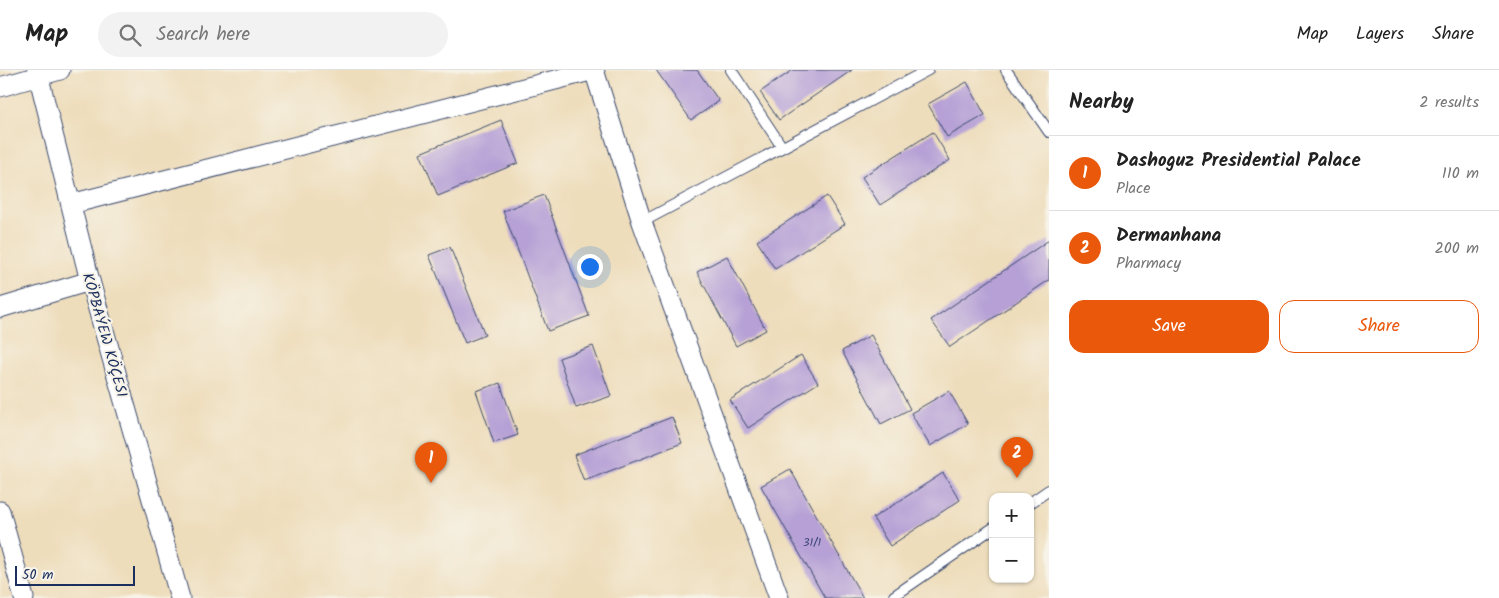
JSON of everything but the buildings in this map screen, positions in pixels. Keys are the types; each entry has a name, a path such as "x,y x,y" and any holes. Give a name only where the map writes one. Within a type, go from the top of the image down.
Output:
{"street":[{"path":"0,87 38,73 60,70"},
{"path":"71,204 594,70 642,222 779,598"},
{"name":"KÖPBAÝEW KÖÇESI","path":"38,73 90,281 180,598"},
{"path":"0,308 90,281"},
{"path":"0,511 4,543 24,598"}],"lane":[{"path":"731,70 782,148"},
{"path":"642,222 928,70"},
{"path":"1006,70 1049,132"},
{"path":"1034,500 1049,490"},
{"path":"894,596 989,531"}],"place":[{"name":"Dermanhana","path":"1017,478"},
{"name":"Dashoguz Presidential Palace","path":"431,483"}]}
